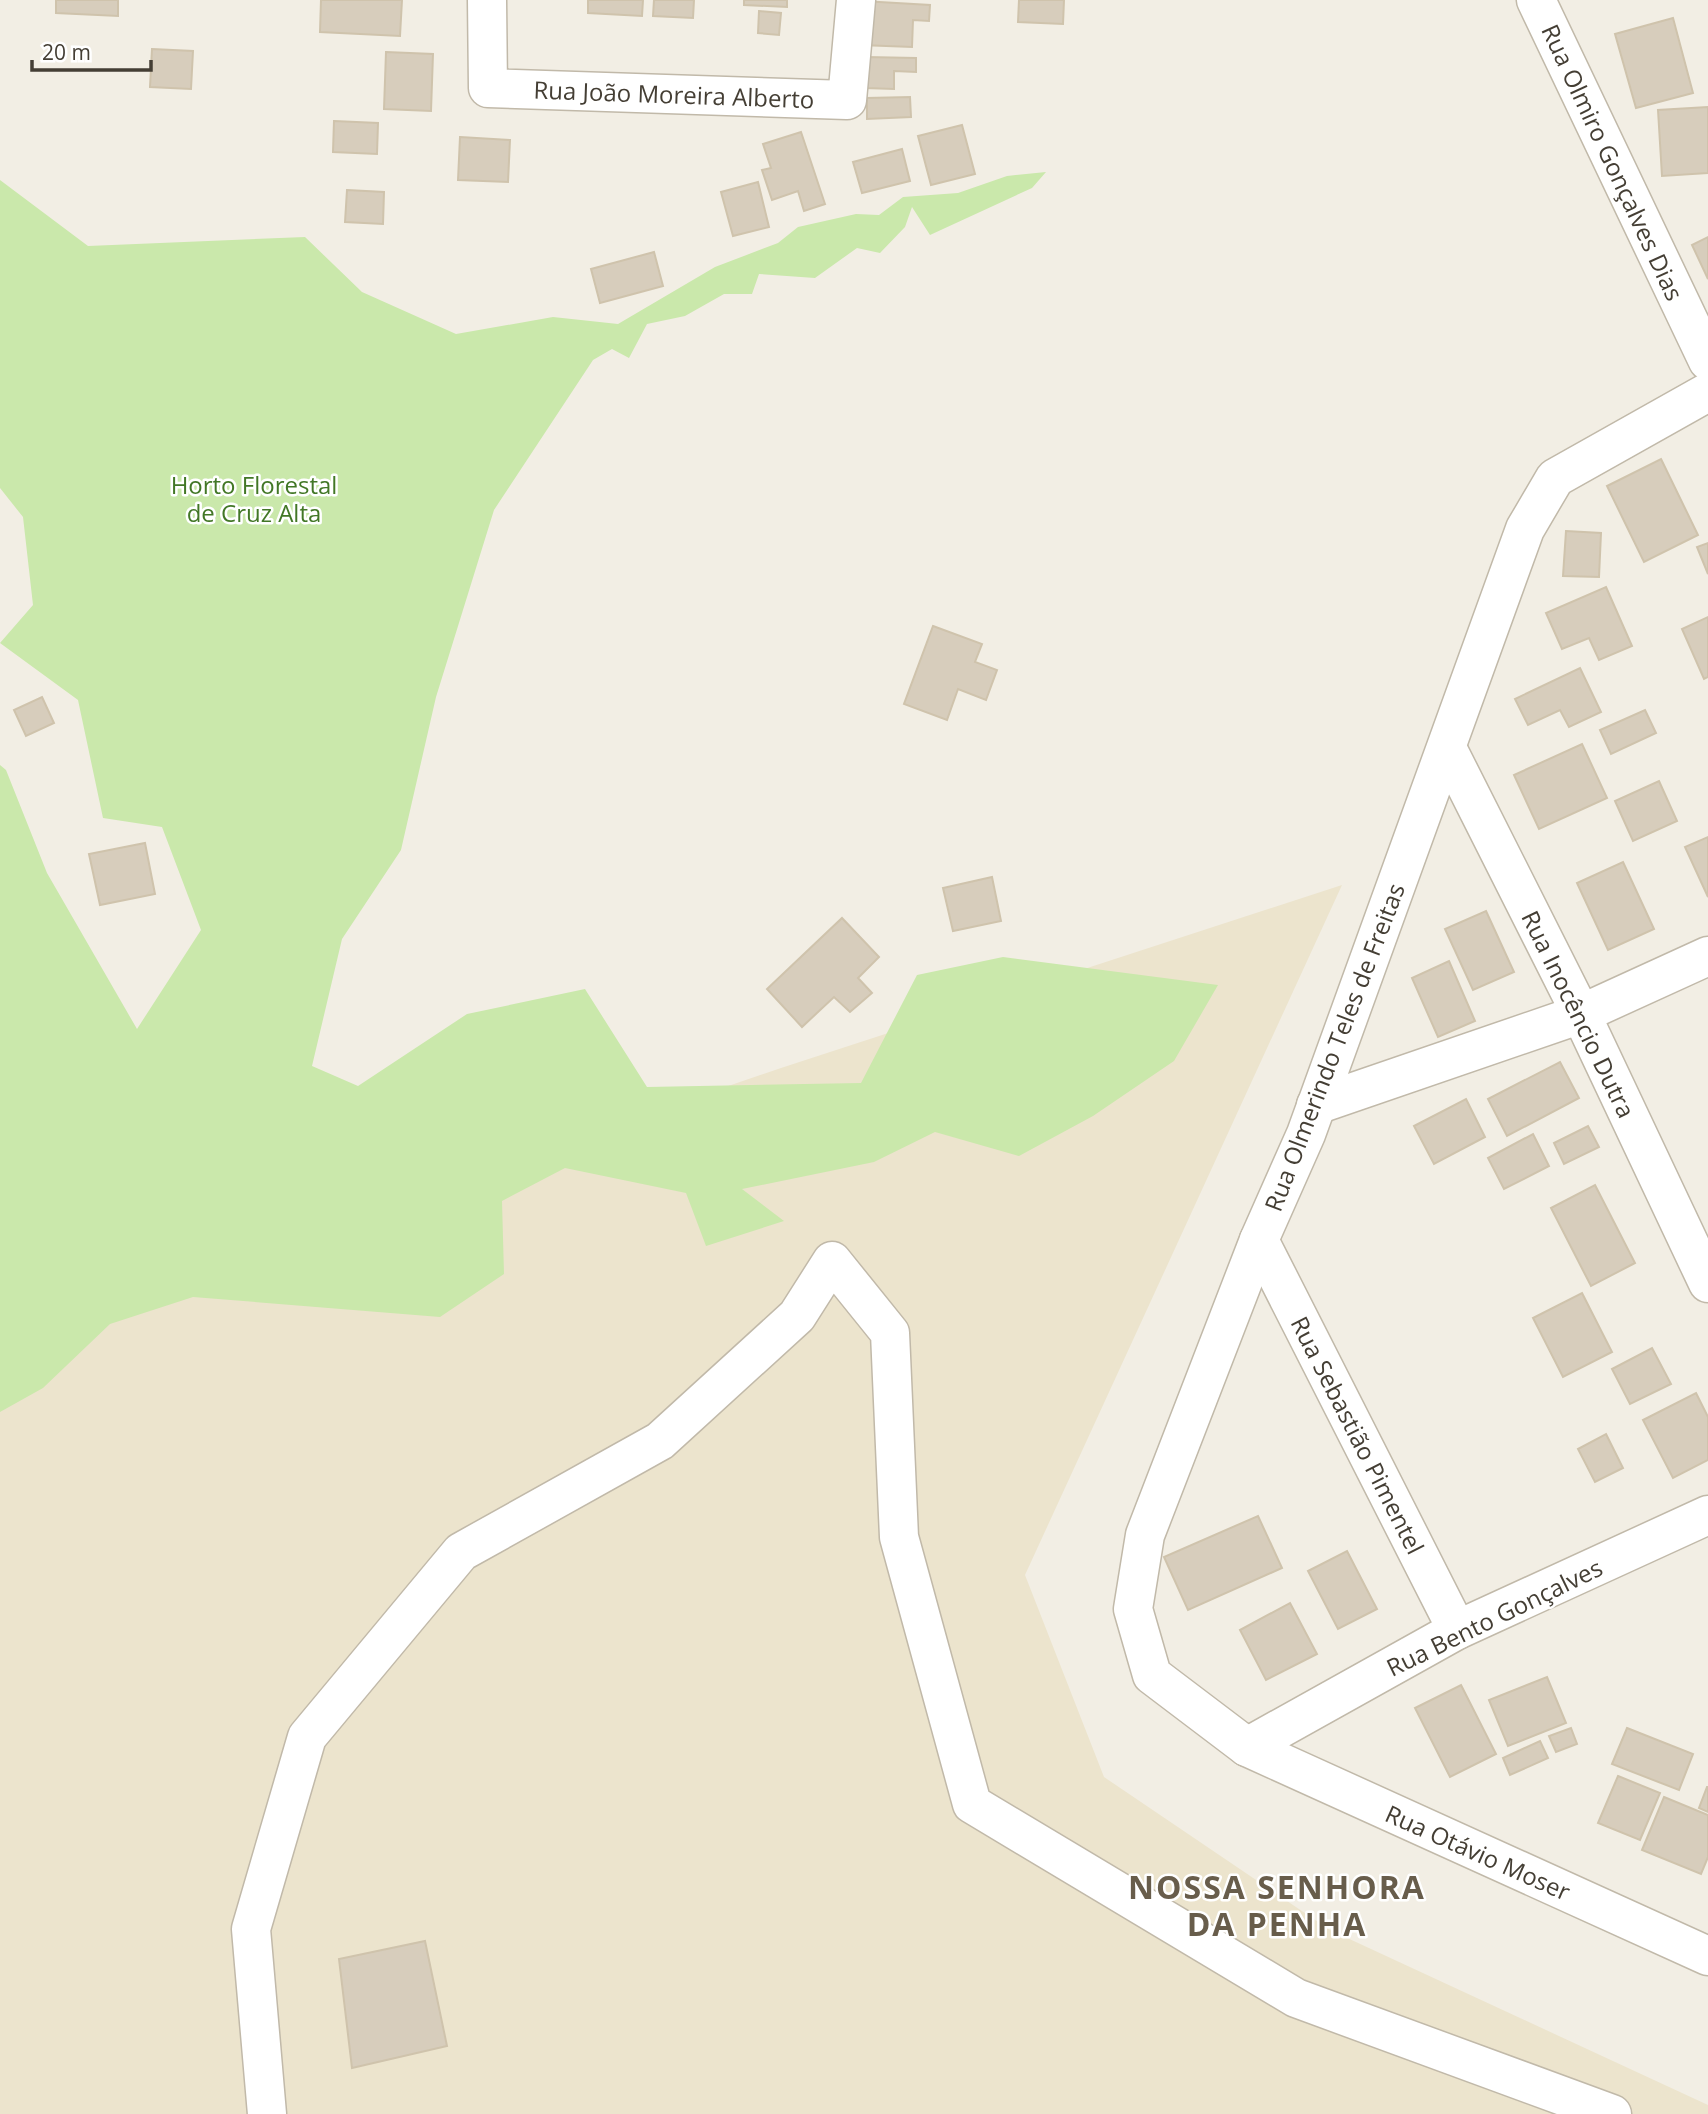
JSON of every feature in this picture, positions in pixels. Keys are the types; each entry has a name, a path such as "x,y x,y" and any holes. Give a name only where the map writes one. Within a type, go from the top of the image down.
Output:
{"street":[{"name":"Rua João Moreira Alberto","path":"487,0 488,88 847,100 856,0"},
{"name":"Rua Olmiro Gonçalves Dias","path":"1536,0 1708,361"},
{"name":"Rua Olmerindo Teles de Freitas","path":"1247,1747 1152,1675 1133,1609 1145,1535 1259,1240 1317,1105 1525,529 1555,478 1708,392"},
{"name":"Rua Inocêncio Dutra","path":"1447,748 1581,1014 1708,1283"},
{"path":"1317,1105 1581,1014 1708,956"},
{"name":"Rua Sebastião Pimentel","path":"1259,1240 1457,1630"},
{"path":"267,2114 251,1929 307,1737 461,1552 660,1441 797,1316 832,1261 890,1333 899,1537 972,1804 1296,1998 1612,2114"},
{"name":"Rua Bento Gonçalves","path":"1247,1747 1457,1630 1708,1515"},
{"name":"Rua Otávio Moser","path":"1247,1747 1708,1956"}],"shaded area":[{"path":"1342,885 1025,1575 1104,1777 1330,1930 1708,2105 1708,2114 0,2114 0,1335 781,1068"}],"green space":[{"name":"Horto Florestal de Cruz Alta","path":"1046,172 1032,188 930,235 912,207 905,227 880,253 857,248 815,278 759,274 752,294 724,294 685,316 647,324 629,358 612,349 593,360 494,510 436,697 401,850 342,939 312,1066 358,1086 467,1014 585,989 647,1087 861,1083 917,975 1003,957 1218,985 1174,1061 1093,1116 1019,1156 935,1132 874,1162 742,1189 784,1221 706,1246 686,1193 565,1168 502,1201 504,1274 440,1317 193,1297 110,1324 43,1388 0,1412 0,765 6,770 47,873 137,1029 201,930 162,827 103,818 78,700 0,643 33,605 23,517 0,488 0,180 88,246 305,237 362,292 456,334 553,317 618,324 715,267 778,243 798,227 856,214 879,215 903,197 958,193 1007,176"}],"building":[{"path":"56,0 118,0 118,16 56,13"},
{"path":"321,0 402,0 400,36 320,32"},
{"path":"588,0 643,0 642,16 588,13"},
{"path":"654,0 694,0 693,18 653,16"},
{"path":"744,0 787,0 787,7 744,5"},
{"path":"1019,0 1064,0 1063,24 1018,22"},
{"path":"862,1 930,5 929,21 913,20 912,47 860,45"},
{"path":"759,11 781,13 779,35 758,33"},
{"path":"1673,18 1693,93 1636,108 1615,34"},
{"path":"152,49 193,51 191,89 150,87"},
{"path":"386,52 433,54 431,111 384,109"},
{"path":"866,57 916,58 916,72 894,71 894,89 865,88"},
{"path":"910,97 911,117 867,119 867,98"},
{"path":"1708,107 1708,173 1662,176 1658,110"},
{"path":"334,121 378,123 377,154 333,152"},
{"path":"962,125 975,174 931,185 918,136"},
{"path":"801,132 825,204 804,211 798,191 772,200 762,170 771,168 763,144"},
{"path":"460,137 510,140 508,182 458,180"},
{"path":"902,149 910,181 862,193 853,162"},
{"path":"758,182 769,227 733,236 721,192"},
{"path":"347,190 384,192 383,224 345,222"},
{"path":"1708,237 1708,279 1692,245"},
{"path":"654,252 663,286 600,303 591,269"},
{"path":"1661,459 1698,535 1644,562 1607,486"},
{"path":"1566,531 1601,533 1599,577 1563,576"},
{"path":"1708,543 1708,574 1697,547"},
{"path":"1606,587 1632,646 1599,660 1589,638 1562,649 1546,613"},
{"path":"1708,617 1708,677 1704,679 1682,629"},
{"path":"933,626 982,644 975,662 997,670 986,700 958,689 947,720 904,704"},
{"path":"1580,668 1601,712 1569,727 1560,710 1528,725 1515,699"},
{"path":"42,697 54,723 26,736 14,710"},
{"path":"1645,710 1656,733 1611,754 1600,730"},
{"path":"1582,744 1607,798 1539,829 1514,775"},
{"path":"1659,781 1677,821 1633,841 1615,801"},
{"path":"1708,837 1708,897 1685,847"},
{"path":"145,843 155,894 100,905 89,854"},
{"path":"1623,862 1654,929 1608,950 1577,883"},
{"path":"992,877 1001,921 953,931 943,888"},
{"path":"1486,911 1514,972 1473,990 1445,929"},
{"path":"842,918 879,957 858,978 872,993 850,1012 834,997 802,1027 767,989"},
{"path":"1449,961 1475,1021 1438,1037 1412,978"},
{"path":"1560,1062 1579,1098 1507,1136 1488,1099"},
{"path":"1466,1099 1485,1137 1434,1164 1414,1126"},
{"path":"1588,1126 1599,1147 1564,1164 1554,1143"},
{"path":"1533,1134 1549,1166 1504,1189 1488,1158"},
{"path":"1595,1185 1635,1263 1591,1286 1551,1208"},
{"path":"1582,1293 1612,1352 1563,1377 1533,1318"},
{"path":"1652,1348 1671,1384 1630,1404 1612,1369"},
{"path":"1696,1393 1708,1417 1708,1460 1673,1478 1643,1420"},
{"path":"1606,1434 1623,1468 1595,1482 1578,1449"},
{"path":"1258,1516 1282,1568 1188,1610 1164,1557"},
{"path":"1347,1551 1377,1609 1338,1629 1308,1571"},
{"path":"1290,1603 1317,1654 1266,1680 1240,1630"},
{"path":"1547,1677 1566,1723 1508,1746 1489,1700"},
{"path":"1461,1685 1496,1754 1450,1777 1415,1708"},
{"path":"1571,1728 1577,1744 1556,1752 1549,1736"},
{"path":"1627,1728 1693,1754 1679,1790 1612,1764"},
{"path":"1540,1741 1548,1758 1510,1775 1503,1758"},
{"path":"1618,1776 1660,1793 1640,1840 1598,1823"},
{"path":"1708,1787 1708,1812 1699,1808"},
{"path":"1664,1797 1708,1815 1708,1857 1701,1874 1642,1850"},
{"path":"425,1941 447,2046 352,2068 339,1959"}],"district":[{"name":"NOSSA SENHORA DA PENHA","path":"1277,1904"}]}
